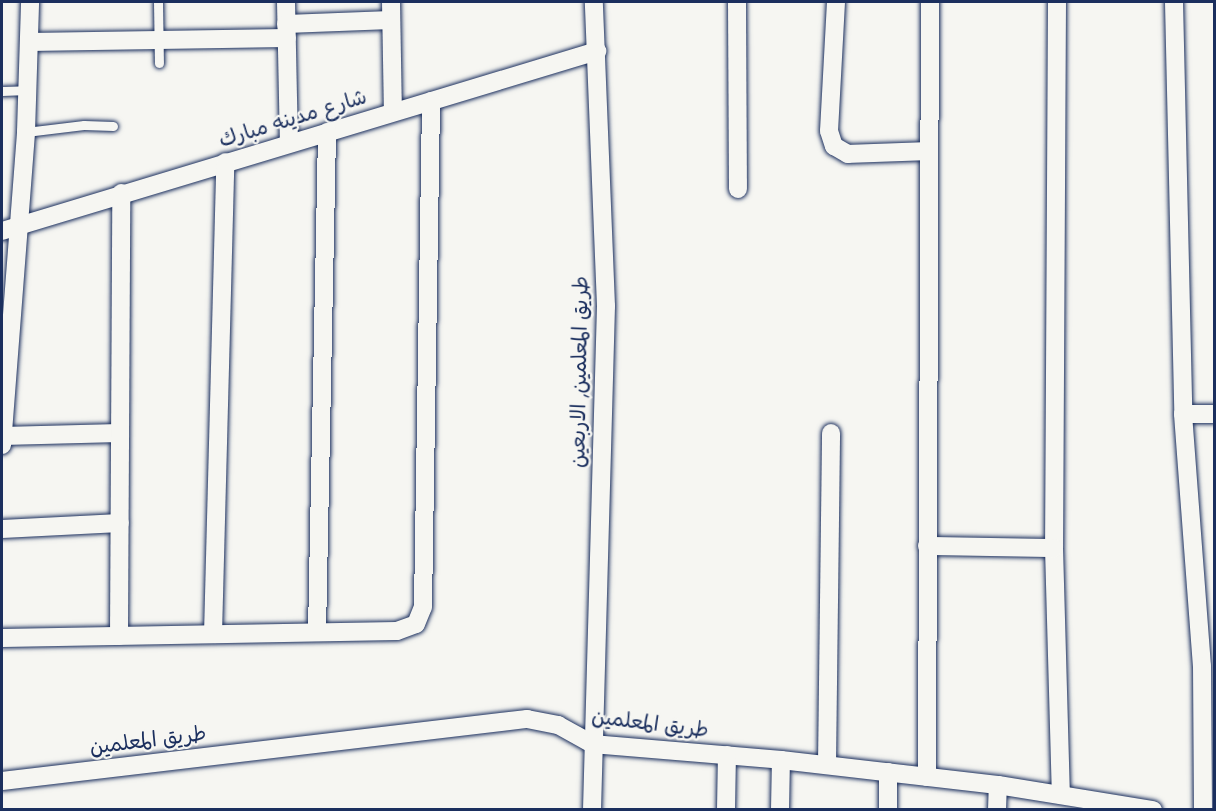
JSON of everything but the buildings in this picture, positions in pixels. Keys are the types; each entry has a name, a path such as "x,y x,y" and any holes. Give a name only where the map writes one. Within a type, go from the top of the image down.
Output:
{"street":[{"path":"2,445 10,228 26,132 30,2"},
{"path":"286,2 289,143"},
{"path":"391,2 393,112"},
{"name":"طريق المعلمين, الاربعين","path":"592,810 592,744 606,306 594,2"},
{"path":"737,2 738,189"},
{"path":"836,2 829,131 834,146 848,154 928,150"},
{"path":"927,777 930,2"},
{"path":"1057,2 1054,548 1061,795"},
{"path":"1174,2 1184,414 1202,666 1203,810"},
{"path":"29,42 159,40 287,31 392,20"},
{"name":"شارع مدينه مبارك","path":"10,228 597,51"},
{"path":"2,638 397,631 416,624 422,612 431,101"},
{"path":"317,632 327,132"},
{"path":"213,634 225,162"},
{"path":"119,636 121,193"},
{"path":"1184,414 1215,414"},
{"path":"2,436 120,433"},
{"path":"827,765 831,433"},
{"path":"2,529 120,523"},
{"path":"927,546 1054,548"},
{"name":"طريق المعلمين","path":"2,782 516,720 558,725 592,744 781,760 888,772 998,785 1153,810"},
{"path":"726,810 727,755"},
{"path":"780,810 781,760"},
{"path":"888,772 888,810"},
{"path":"997,810 998,785"}],"lane":[{"path":"158,2 159,63"},
{"path":"2,91 27,90"},
{"path":"26,132 84,124 113,126"}]}
